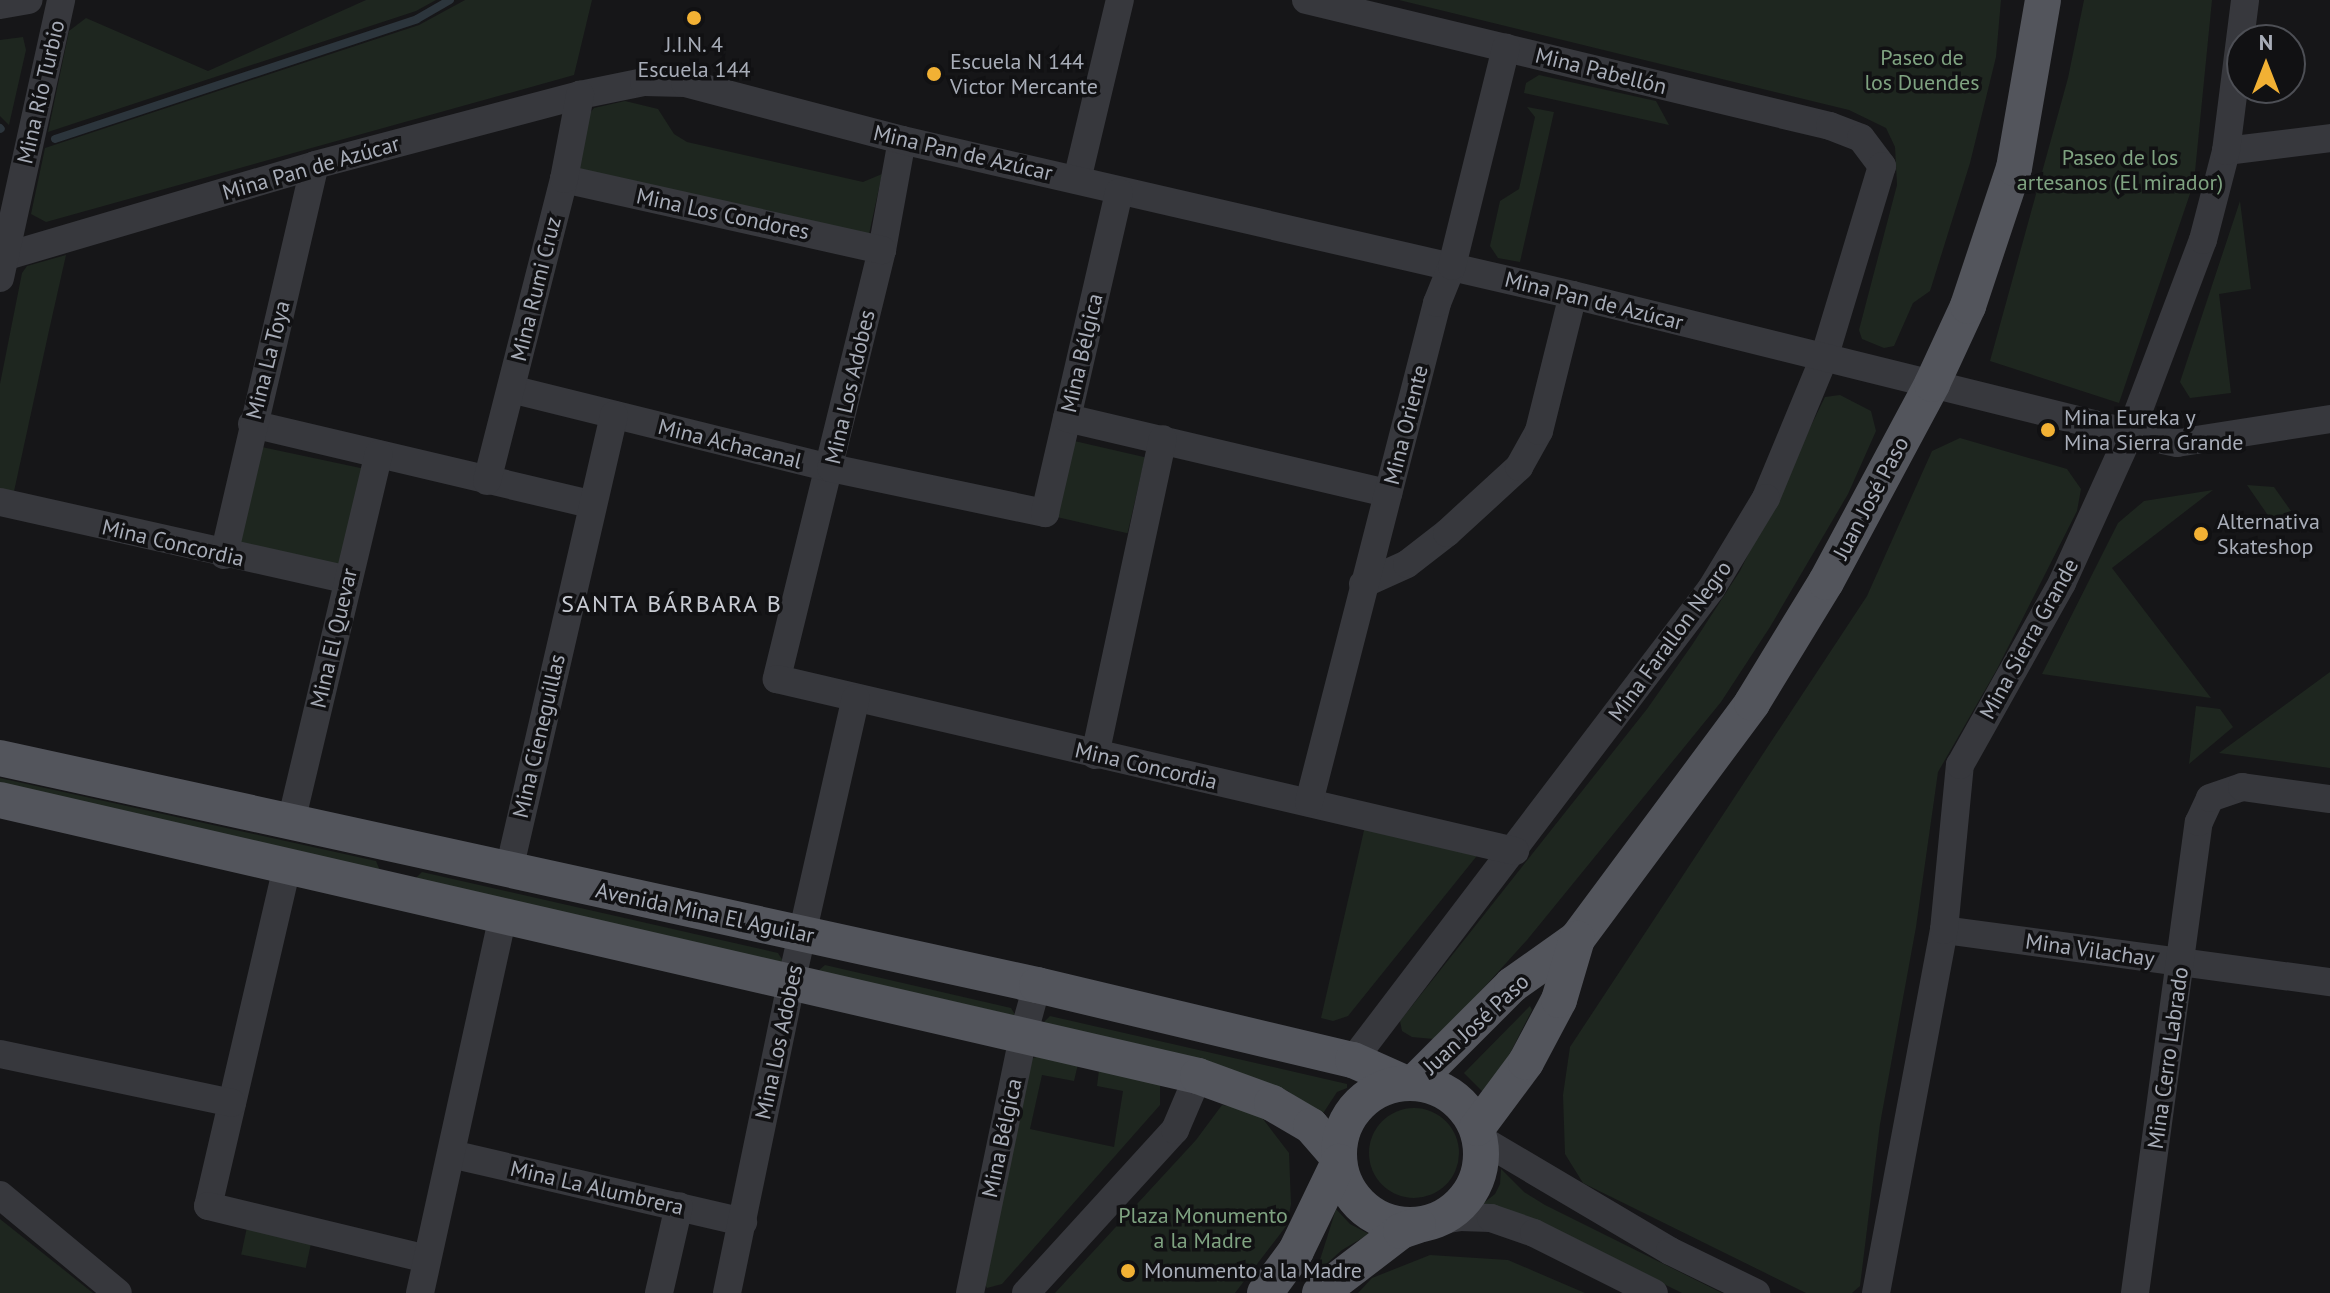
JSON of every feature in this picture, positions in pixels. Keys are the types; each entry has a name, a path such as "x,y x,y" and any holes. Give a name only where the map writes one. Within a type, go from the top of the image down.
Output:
{"main road":[{"name":"Juan José Paso","path":"1410,1083 1512,985 1577,939 1752,703 1826,582 1932,384 1968,306 2014,168 2043,0"},
{"name":"Avenida Mina El Aguilar","path":"0,758 1037,985 1353,1060 1410,1083"},
{"path":"0,800 1198,1076 1272,1103 1311,1126 1338,1159 1344,1183 1372,1214 1394,1223 1424,1224"},
{"path":"392,891 405,847"},
{"name":"Juan José Paso","path":"1478,1133 1526,1062 1559,1000 1577,939"},
{"path":"1265,1293 1296,1251 1338,1159 1342,1131 1352,1113 1376,1093 1410,1083 1434,1085 1464,1108 1478,1133 1481,1160 1476,1181 1465,1199 1449,1213 1401,1231 1320,1293"}],"street":[{"path":"0,5 29,0"},
{"name":"Mina Río Turbio","path":"1,264 61,0"},
{"path":"1077,180 1120,0"},
{"name":"Mina Pabellón","path":"1306,0 1830,126 1861,138 1882,166"},
{"name":"Mina Sierra Grande","path":"1876,1293 1944,930 1960,765 2062,583 2130,433 2203,240 2226,151 2245,0"},
{"name":"Mina Oriente","path":"1309,802 1437,303 1452,266 1506,48"},
{"name":"Mina Pan de Azúcar","path":"1,264 315,165 580,95 644,82 685,83 902,140 1452,266 2177,443 2330,419"},
{"name":"Mina Rumi Cruz","path":"487,481 564,179 580,95"},
{"path":"2226,151 2330,138"},
{"name":"Mina Los Adobes","path":"777,679 882,250 902,140"},
{"name":"Mina La Toya","path":"224,555 252,424 315,165"},
{"name":"Mina Farallon Negro","path":"1353,1060 1515,851 1711,589 1766,498 1824,358 1882,166"},
{"name":"Mina Los Condores","path":"564,179 882,250"},
{"name":"Mina Bélgica","path":"1045,513 1119,192"},
{"path":"1363,584 1407,564 1447,533 1519,467 1539,431 1573,295"},
{"name":"Mina Achacanal","path":"511,389 831,468 1045,513"},
{"name":"Mina Cieneguillas","path":"509,870 614,415"},
{"path":"1067,418 1388,493"},
{"path":"252,424 591,504"},
{"path":"1095,755 1163,439"},
{"name":"Mina El Quevar","path":"291,822 379,454"},
{"name":"Mina Concordia","path":"0,502 224,555 348,580"},
{"name":"Mina Concordia","path":"777,679 1515,851"},
{"name":"Mina Los Adobes","path":"727,1293 801,935 856,698"},
{"name":"Mina Cerro Labrado","path":"2135,1293 2199,822 2210,798 2242,787 2330,799"},
{"path":"287,867 208,1206 427,1259"},
{"path":"420,1293 503,917"},
{"name":"Mina Vilachay","path":"1944,930 2330,982"},
{"name":"Mina Bélgica","path":"970,1293 1023,1036 1037,985"},
{"path":"0,1054 232,1103"},
{"path":"1026,1293 1175,1130 1198,1076"},
{"path":"1478,1133 1670,1251 1755,1293"},
{"name":"Mina La Alumbrera","path":"451,1154 743,1222"},
{"path":"0,1195 118,1293"},
{"path":"659,1293 679,1206"},
{"path":"1424,1224 1460,1217 1491,1218 1534,1233 1654,1293"}],"green space":[{"path":"366,0 436,0 416,11 48,132 69,31 86,18 208,71"},
{"path":"465,0 592,0 574,75 46,222 31,214 45,148 419,25"},
{"name":"Paseo de los Duendes","path":"1399,0 2001,0 1996,57 1970,163 1930,291 1913,303 1894,346 1884,348 1862,339 1859,330 1897,185 1895,147 1886,128 1849,110"},
{"name":"Paseo de los artesanos (El mirador)","path":"2084,0 2212,0 2194,182 2119,403 1990,361 2068,78"},
{"path":"23,37 26,50 9,125 0,116 0,40"},
{"path":"1539,75 1656,101 1669,125 1524,93 1526,83"},
{"path":"625,101 658,109 674,134 687,142 863,182 882,174 868,239 575,173 589,114 594,108"},
{"path":"1527,107 1554,112 1520,262 1498,258 1490,246 1500,201 1519,189 1535,117"},
{"path":"2240,201 2251,289 2219,294 2231,393 2190,398 2180,382"},
{"path":"66,255 13,496 0,493 0,384 22,273 27,266"},
{"path":"1840,395 1871,411 1876,431 1848,494 1770,627 1721,702 1527,940 1451,1024 1434,1039 1412,1037 1402,1031 1400,1021 1647,709 1692,645 1740,571 1825,397"},
{"path":"1960,438 2067,469 2081,489 2077,511 1996,671 1938,772 1916,927 1880,1124 1860,1286 1852,1293 1806,1293 1583,1183 1565,1154 1563,1095 1570,1047 1867,596 1932,451"},
{"path":"1070,440 1145,457 1127,533 1052,516"},
{"path":"257,446 362,468 340,572 235,550"},
{"path":"2247,485 2274,487 2291,511 2274,524"},
{"path":"2213,490 2112,568 2211,698 2042,674 2118,523 2144,501"},
{"path":"2330,672 2330,768 2219,753 2263,721"},
{"path":"2196,706 2220,709 2233,727 2189,764"},
{"path":"0,778 376,861 381,873 0,795"},
{"path":"1365,826 1480,852 1348,1016 1333,1021 1321,1018"},
{"path":"422,872 778,953 782,965 416,878"},
{"path":"825,965 1011,1008 1016,1016 818,971"},
{"path":"1530,1006 1532,1010 1488,1097 1464,1073"},
{"path":"1050,1016 1347,1084 1347,1088 1337,1092 1320,1118 1288,1091 1046,1030 1044,1022"},
{"path":"1041,1055 1078,1064 1074,1081 1042,1075 1030,1129 1114,1147 1123,1091 1097,1086 1099,1070 1160,1082 1160,1105 1002,1284 987,1288 983,1282 1031,1059"},
{"name":"Plaza Monumento a la Madre","path":"1222,1105 1246,1109 1263,1119 1289,1153 1291,1204 1287,1225 1235,1293 1055,1293 1196,1140"},
{"path":"1414,1108 1431,1111 1446,1121 1456,1136 1459,1153 1456,1170 1446,1185 1431,1195 1414,1198 1397,1195 1382,1185 1372,1170 1369,1153 1372,1136 1382,1121 1397,1111"},
{"path":"1501,1169 1524,1192 1545,1205 1722,1293 1682,1293 1536,1221 1481,1205 1495,1194 1500,1184"},
{"path":"1336,1209 1350,1224 1369,1234 1342,1250 1324,1266 1319,1263"},
{"path":"0,1219 93,1293 0,1293"},
{"path":"247,1227 312,1241 306,1268 241,1254"},
{"path":"1430,1255 1508,1260 1585,1293 1358,1293 1372,1278"}],"waterway":[{"path":"55,139 417,19 450,0"}],"place":[{"name":"J.I.N. 4 Escuela 144","path":"694,18"},
{"name":"Escuela N 144 Victor Mercante","path":"934,74"},
{"name":"Mina Eureka y Mina Sierra Grande","path":"2048,430"},
{"name":"Alternativa Skateshop","path":"2201,534"},
{"name":"Monumento a la Madre","path":"1128,1271"}],"district":[{"name":"SANTA BÁRBARA B","path":"672,604"}]}
